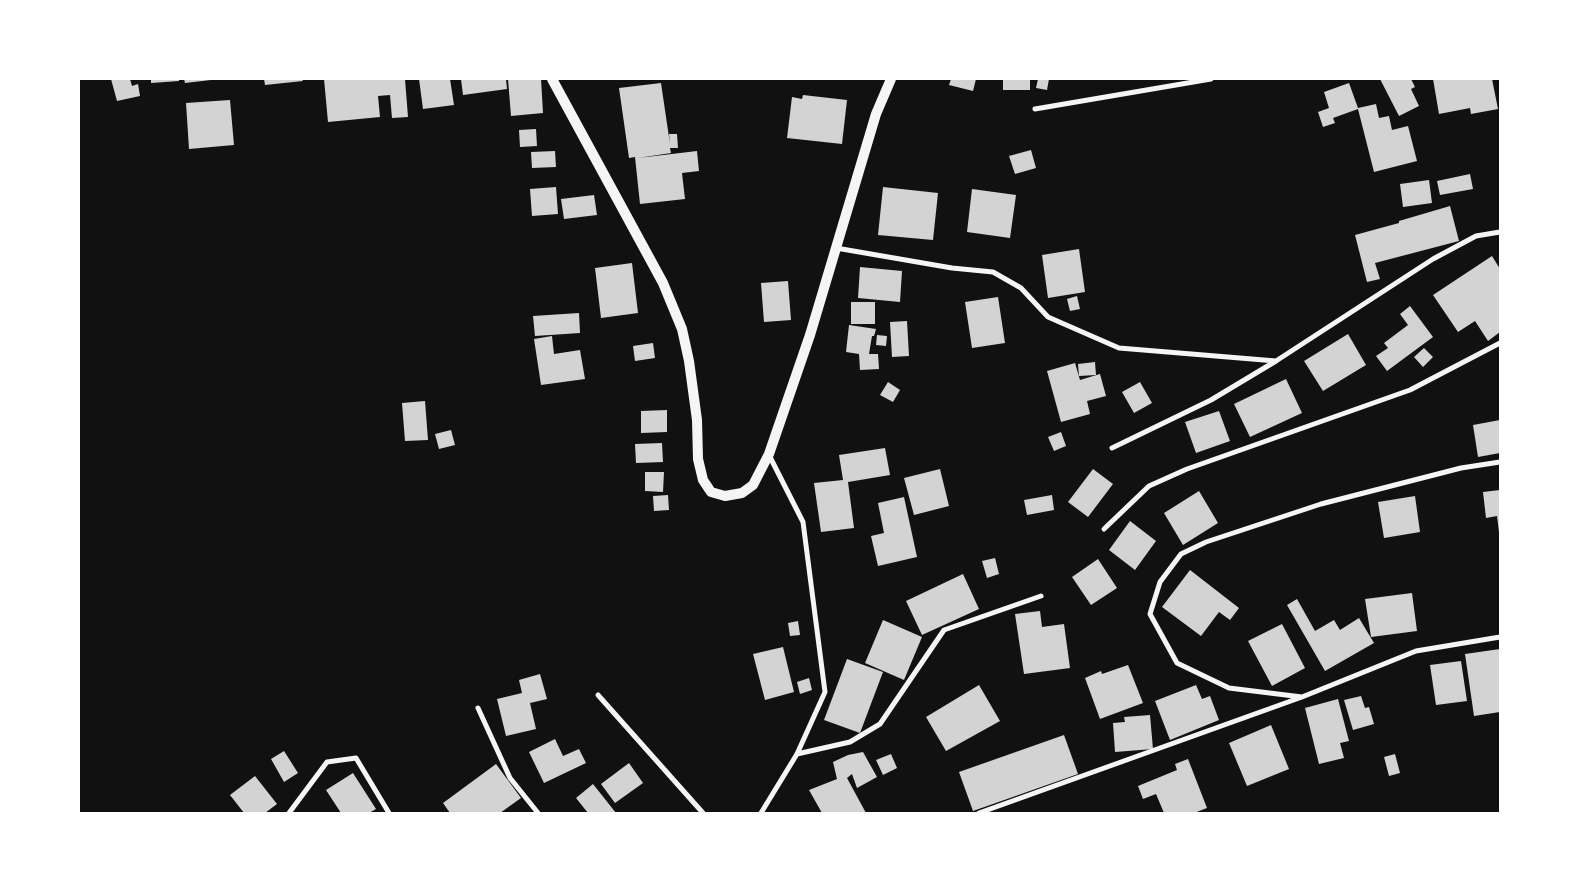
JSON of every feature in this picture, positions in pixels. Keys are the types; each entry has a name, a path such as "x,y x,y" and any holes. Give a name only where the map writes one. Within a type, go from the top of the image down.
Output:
{"main road":[{"path":"552,79 663,283 682,329 689,362 695,398 698,459 703,480 711,492 725,496 742,493 753,485 769,454 810,335 876,114 891,79"}],"street":[{"path":"1035,109 1211,79"},
{"path":"1112,448 1211,400 1276,361 1433,259 1476,236 1500,232"},
{"path":"836,248 952,268 993,272 1021,288 1048,317 1119,348 1276,361"},
{"path":"1104,528 1149,486 1187,470 1410,390 1500,343"},
{"path":"760,813 797,754 825,692 803,522 769,454"},
{"path":"1302,697 1230,688 1178,663 1150,614 1160,582 1182,554 1206,542 1321,504 1461,468 1500,462"},
{"path":"797,754 850,742 880,724 944,630 1041,596"},
{"path":"979,813 1302,697 1416,651 1500,637"},
{"path":"598,695 703,813"},
{"path":"478,708 510,778 538,813"},
{"path":"289,813 326,762 356,758 388,813"}],"building":[{"path":"111,79 130,79 132,86 138,84 140,96 117,101"},
{"path":"151,79 179,79 179,81 151,83"},
{"path":"184,79 211,79 211,80 185,83"},
{"path":"264,79 302,79 303,81 265,85"},
{"path":"324,79 405,79 408,117 392,118 390,95 378,96 380,117 328,122"},
{"path":"419,79 450,79 454,105 423,109"},
{"path":"461,79 506,79 507,89 463,95"},
{"path":"508,79 541,79 543,113 511,116"},
{"path":"951,79 976,79 973,91 949,85"},
{"path":"1003,79 1030,79 1030,90 1003,90"},
{"path":"1038,79 1049,79 1047,90 1036,88"},
{"path":"1380,79 1411,79 1415,87 1411,89 1419,106 1399,116"},
{"path":"1433,79 1492,79 1498,109 1471,114 1470,108 1439,114"},
{"path":"661,83 670,144 669,134 677,134 678,148 670,148 671,153 638,158 697,151 699,171 682,173 685,199 640,204 635,157 629,158 619,88"},
{"path":"1349,83 1358,108 1376,104 1379,118 1389,116 1392,130 1408,126 1417,161 1374,172 1358,109 1333,118 1335,123 1323,127 1318,112 1329,108 1324,92"},
{"path":"803,95 847,100 842,144 787,138 792,97 802,99"},
{"path":"230,100 234,145 189,149 186,103"},
{"path":"536,129 537,146 520,147 519,130"},
{"path":"1031,150 1036,168 1015,174 1009,156"},
{"path":"555,151 556,167 532,168 531,152"},
{"path":"1470,174 1473,189 1440,195 1437,181"},
{"path":"1429,180 1432,203 1403,207 1400,184"},
{"path":"556,187 558,214 532,216 530,189"},
{"path":"883,187 938,193 933,240 878,235"},
{"path":"972,189 1016,195 1010,238 967,232"},
{"path":"594,195 597,215 564,219 561,199"},
{"path":"1450,206 1459,241 1375,263 1380,279 1367,282 1355,235"},
{"path":"1079,249 1085,292 1048,298 1042,255"},
{"path":"1492,256 1500,269 1500,332 1488,341 1475,321 1458,332 1433,295"},
{"path":"632,263 638,313 601,318 595,268"},
{"path":"860,267 902,271 900,302 858,298"},
{"path":"788,281 791,320 764,322 761,283"},
{"path":"1077,296 1080,309 1070,311 1067,299"},
{"path":"998,297 1005,343 972,348 965,302"},
{"path":"851,302 875,302 875,324 851,324"},
{"path":"1410,306 1433,337 1387,371 1376,356 1388,348 1384,343 1408,325 1400,314"},
{"path":"579,313 580,333 535,336 533,316"},
{"path":"907,321 909,356 892,357 890,322"},
{"path":"849,325 876,329 874,336 872,336 869,354 878,354 879,369 860,370 859,354 846,352"},
{"path":"1348,334 1366,365 1323,391 1304,361"},
{"path":"877,335 887,336 886,346 876,345"},
{"path":"552,336 554,354 580,350 585,379 541,385 534,339"},
{"path":"653,343 655,358 635,361 633,346"},
{"path":"1424,348 1433,357 1423,367 1414,357"},
{"path":"1095,362 1096,375 1079,376 1078,364"},
{"path":"1075,363 1080,380 1100,374 1106,396 1087,401 1090,414 1061,422 1047,371"},
{"path":"1286,379 1302,413 1250,437 1234,404"},
{"path":"888,382 900,390 893,402 880,395"},
{"path":"1140,382 1152,403 1134,413 1122,392"},
{"path":"425,401 428,440 405,441 402,403"},
{"path":"667,410 667,432 641,433 641,411"},
{"path":"1219,411 1230,441 1196,453 1185,422"},
{"path":"1500,420 1500,453 1478,457 1473,425"},
{"path":"451,430 455,445 439,449 435,434"},
{"path":"1061,432 1066,446 1054,451 1048,437"},
{"path":"662,443 663,462 636,463 635,444"},
{"path":"885,448 890,475 848,482 854,528 821,532 814,483 843,480 839,455"},
{"path":"940,469 949,506 914,515 904,478"},
{"path":"1093,469 1113,484 1088,517 1068,502"},
{"path":"645,472 664,472 663,492 645,491"},
{"path":"1500,490 1499,532 1497,516 1486,518 1483,492"},
{"path":"1199,491 1218,523 1183,545 1164,513"},
{"path":"668,495 669,510 654,511 653,496"},
{"path":"1052,495 1054,510 1027,515 1024,500"},
{"path":"1415,496 1420,532 1384,538 1378,502"},
{"path":"904,497 917,557 878,566 871,536 884,533 878,503"},
{"path":"1130,521 1156,541 1135,570 1109,550"},
{"path":"995,558 999,574 987,578 982,561"},
{"path":"1098,559 1117,588 1091,605 1072,577"},
{"path":"1190,570 1239,608 1230,620 1219,612 1201,636 1162,607"},
{"path":"963,574 979,609 922,635 906,601"},
{"path":"1412,593 1417,631 1371,637 1365,599"},
{"path":"1297,599 1315,631 1334,620 1340,630 1359,618 1374,643 1325,671 1287,605"},
{"path":"1040,611 1042,627 1064,624 1070,668 1024,674 1015,614"},
{"path":"883,620 922,637 904,680 865,663"},
{"path":"798,621 800,635 790,636 788,623"},
{"path":"1282,624 1305,668 1272,686 1248,641"},
{"path":"783,647 794,692 765,700 753,654"},
{"path":"1500,649 1500,712 1474,716 1465,654"},
{"path":"847,659 883,672 860,733 824,720"},
{"path":"1461,661 1467,701 1436,705 1430,665"},
{"path":"1128,665 1143,703 1100,719 1085,678 1101,671 1102,674"},
{"path":"540,674 547,699 530,703 536,729 506,736 497,699 522,693 519,680"},
{"path":"809,678 812,690 800,694 797,682"},
{"path":"979,685 1000,721 946,751 926,717"},
{"path":"1196,685 1202,699 1210,696 1219,720 1170,740 1155,701"},
{"path":"1361,696 1365,708 1369,707 1374,724 1353,730 1344,700"},
{"path":"1338,699 1349,741 1340,743 1344,758 1319,764 1305,708"},
{"path":"1150,715 1153,749 1115,752 1113,723 1125,722 1124,717"},
{"path":"1271,725 1289,769 1247,786 1229,743"},
{"path":"1064,735 1078,774 973,811 959,772"},
{"path":"555,739 563,756 579,749 586,763 544,783 529,752"},
{"path":"284,751 298,773 284,782 271,759"},
{"path":"863,752 877,777 857,788 852,774 847,778 866,813 822,813 809,790 837,779 833,762 848,755"},
{"path":"891,754 897,768 883,775 876,760"},
{"path":"1395,754 1400,773 1389,776 1384,757"},
{"path":"1188,759 1207,808 1194,813 1164,813 1156,794 1143,799 1138,786 1177,770 1175,764"},
{"path":"629,763 643,783 615,803 601,784"},
{"path":"496,764 521,798 500,813 450,813 443,803"},
{"path":"353,773 376,809 369,813 341,813 326,790"},
{"path":"255,776 277,804 265,813 244,813 230,795"},
{"path":"593,784 616,813 588,813 576,798"}]}
